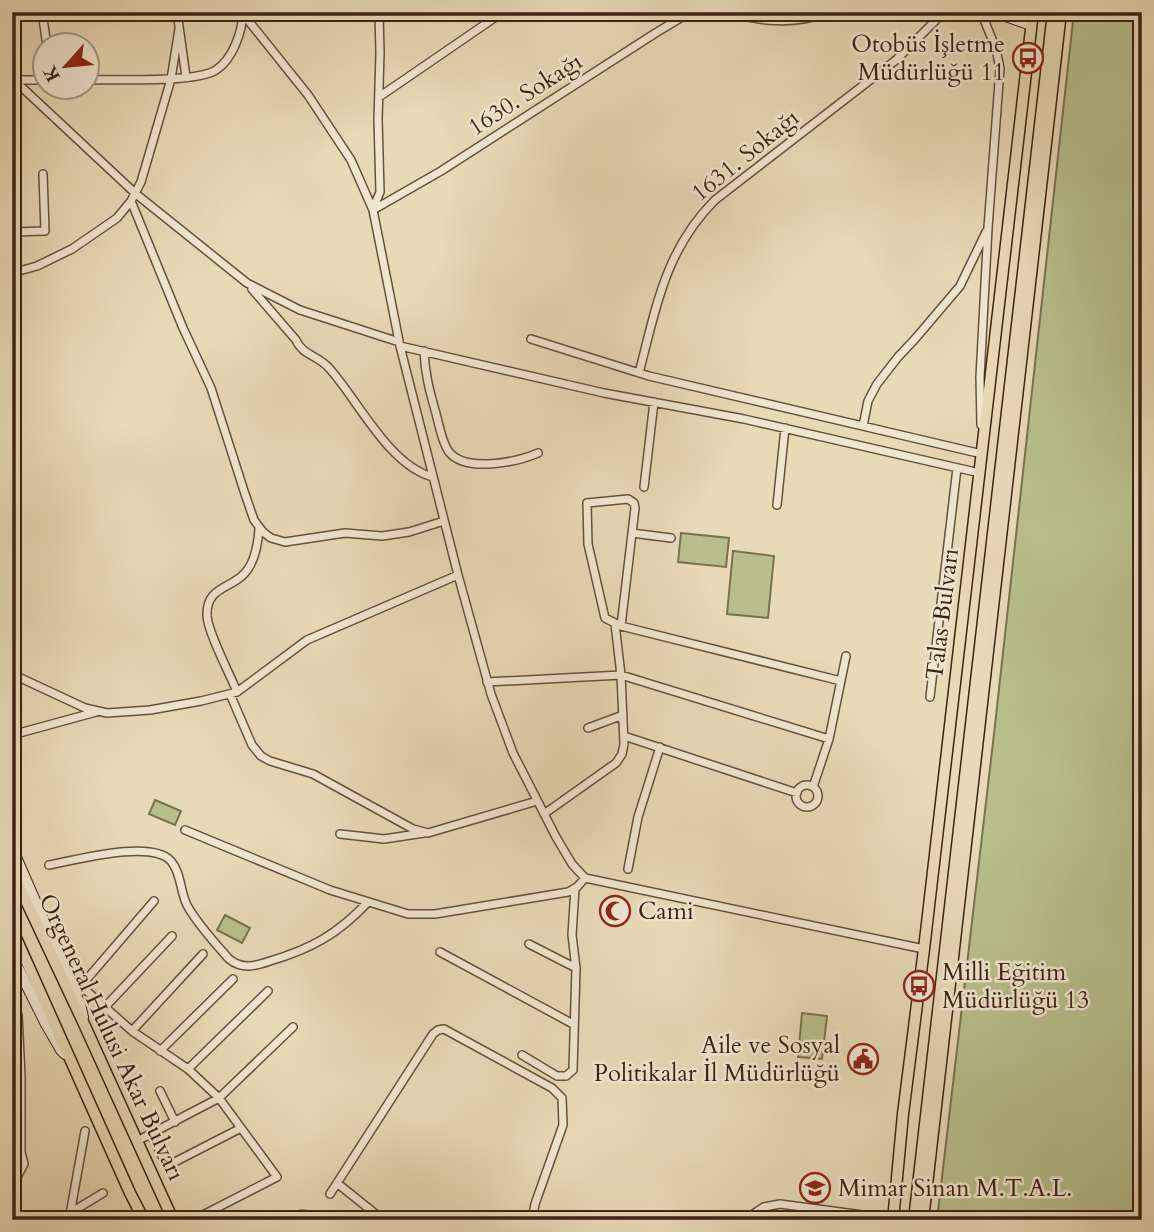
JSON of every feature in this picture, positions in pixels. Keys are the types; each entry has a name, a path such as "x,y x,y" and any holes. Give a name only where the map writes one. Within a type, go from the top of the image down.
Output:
{"main road":[{"name":"Talas Bulvarı","path":"893,1219 903,1114 1033,12"},
{"name":"Talas Bulvarı","path":"914,1220 1053,12"},
{"path":"923,1220 1061,12"},
{"name":"Orgeneral Hulusi Akar Bulvarı","path":"12,871 173,1220"},
{"name":"Orgeneral Hulusi Akar Bulvarı","path":"12,929 144,1220"}],"street":[{"path":"42,12 45,32"},
{"path":"177,12 186,77"},
{"path":"373,210 380,192 379,12"},
{"path":"379,97 503,12"},
{"name":"1630. Sokağı","path":"373,210 441,171 654,34 698,12"},
{"path":"728,13 787,21 808,19 830,12"},
{"name":"1631. Sokağı","path":"639,373 666,276 680,245 700,216 715,201 896,61 942,12"},
{"path":"531,339 639,373 982,454 979,377 1000,79 999,59 981,12"},
{"path":"243,13 309,95 351,160 373,210 400,344 488,682 505,734 566,856 585,878 924,949"},
{"path":"102,80 172,79 205,75 221,66 238,38 243,13"},
{"path":"989,30 996,13 1031,25"},
{"path":"12,273 37,266 72,249 117,218 134,197 172,79 179,29"},
{"path":"13,80 134,197 247,283 300,310 424,351 604,393 785,428 980,473"},
{"path":"13,80 32,80"},
{"path":"12,232 45,231 43,174"},
{"path":"134,197 183,328 211,388 245,494 259,528 271,538 285,542 345,533 382,536 409,532 444,521"},
{"path":"863,426 868,401 877,384 960,286 988,228"},
{"path":"247,283 300,348 327,365 377,433 405,463 433,478"},
{"path":"424,351 425,372 438,420 445,444 454,456 473,463 493,463 538,453"},
{"path":"644,487 654,402"},
{"path":"777,505 785,428"},
{"path":"930,697 957,468"},
{"path":"544,814 616,763 624,749 618,625 635,508 632,501 626,499 587,503 588,544 605,618 618,625 841,681"},
{"path":"259,528 257,547 248,569 243,576 215,594 207,609 210,628 251,745 261,757 313,774 406,826 428,833"},
{"path":"632,533 671,538"},
{"path":"12,674 98,712 161,709 201,701 234,693 307,640 458,575"},
{"path":"797,793 799,803 806,807 813,805 818,796 813,787 829,739 846,656"},
{"path":"488,682 621,675 829,739"},
{"path":"12,736 98,712"},
{"path":"587,728 623,715"},
{"path":"624,736 797,793"},
{"path":"628,869 638,817 660,747"},
{"path":"797,793 804,786 813,787"},
{"path":"340,834 384,839 428,833 537,801"},
{"path":"186,830 330,890 399,913 426,915 568,892 585,878"},
{"path":"12,848 80,1003 84,1024"},
{"path":"49,865 129,851 152,852 164,856 176,868 187,906 229,959 246,967 315,945 349,921 368,902"},
{"path":"522,1055 557,1076 563,1077 573,1070 576,968 572,935 575,888"},
{"path":"154,901 80,986 132,1031 188,1069 219,1098 277,1177 201,1216"},
{"path":"105,1007 172,936"},
{"path":"529,944 576,968"},
{"path":"440,952 573,1024"},
{"path":"132,1031 203,954"},
{"path":"12,956 46,1024 61,1049 71,1059"},
{"path":"160,1051 233,979"},
{"path":"188,1069 268,991"},
{"path":"12,1187 24,1164 19,1015"},
{"path":"137,1141 219,1098 293,1027"},
{"path":"330,1194 433,1034 444,1029 552,1088 562,1098 563,1125 535,1204 533,1220"},
{"path":"160,1091 175,1122"},
{"path":"151,1134 167,1166 241,1128"},
{"path":"70,1216 85,1131"},
{"path":"12,1143 22,1152"},
{"path":"337,1183 383,1220"},
{"path":"70,1216 103,1193"},
{"path":"744,1220 764,1207 780,1204 893,1219"},
{"path":"285,1220 296,1214 304,1214 317,1220"}],"green space":[{"path":"1074,12 1142,12 1142,1220 937,1220 994,734"},
{"path":"681,533 729,538 726,567 678,562"},
{"path":"733,551 774,556 768,618 727,614"},
{"path":"155,800 181,811 175,825 149,814"},
{"path":"225,915 250,928 242,943 217,930"},
{"path":"802,1013 827,1016 822,1059 798,1057"}],"place":[{"name":"Otobüs İşletme Müdürlüğü 11","path":"1028,58"},
{"name":"Cami","path":"615,911"},
{"name":"Milli Eğitim Müdürlüğü 13","path":"919,986"},
{"name":"Aile ve Sosyal Politikalar İl Müdürlüğü","path":"863,1059"},
{"name":"Mimar Sinan M.T.A.L.","path":"815,1188"}]}
